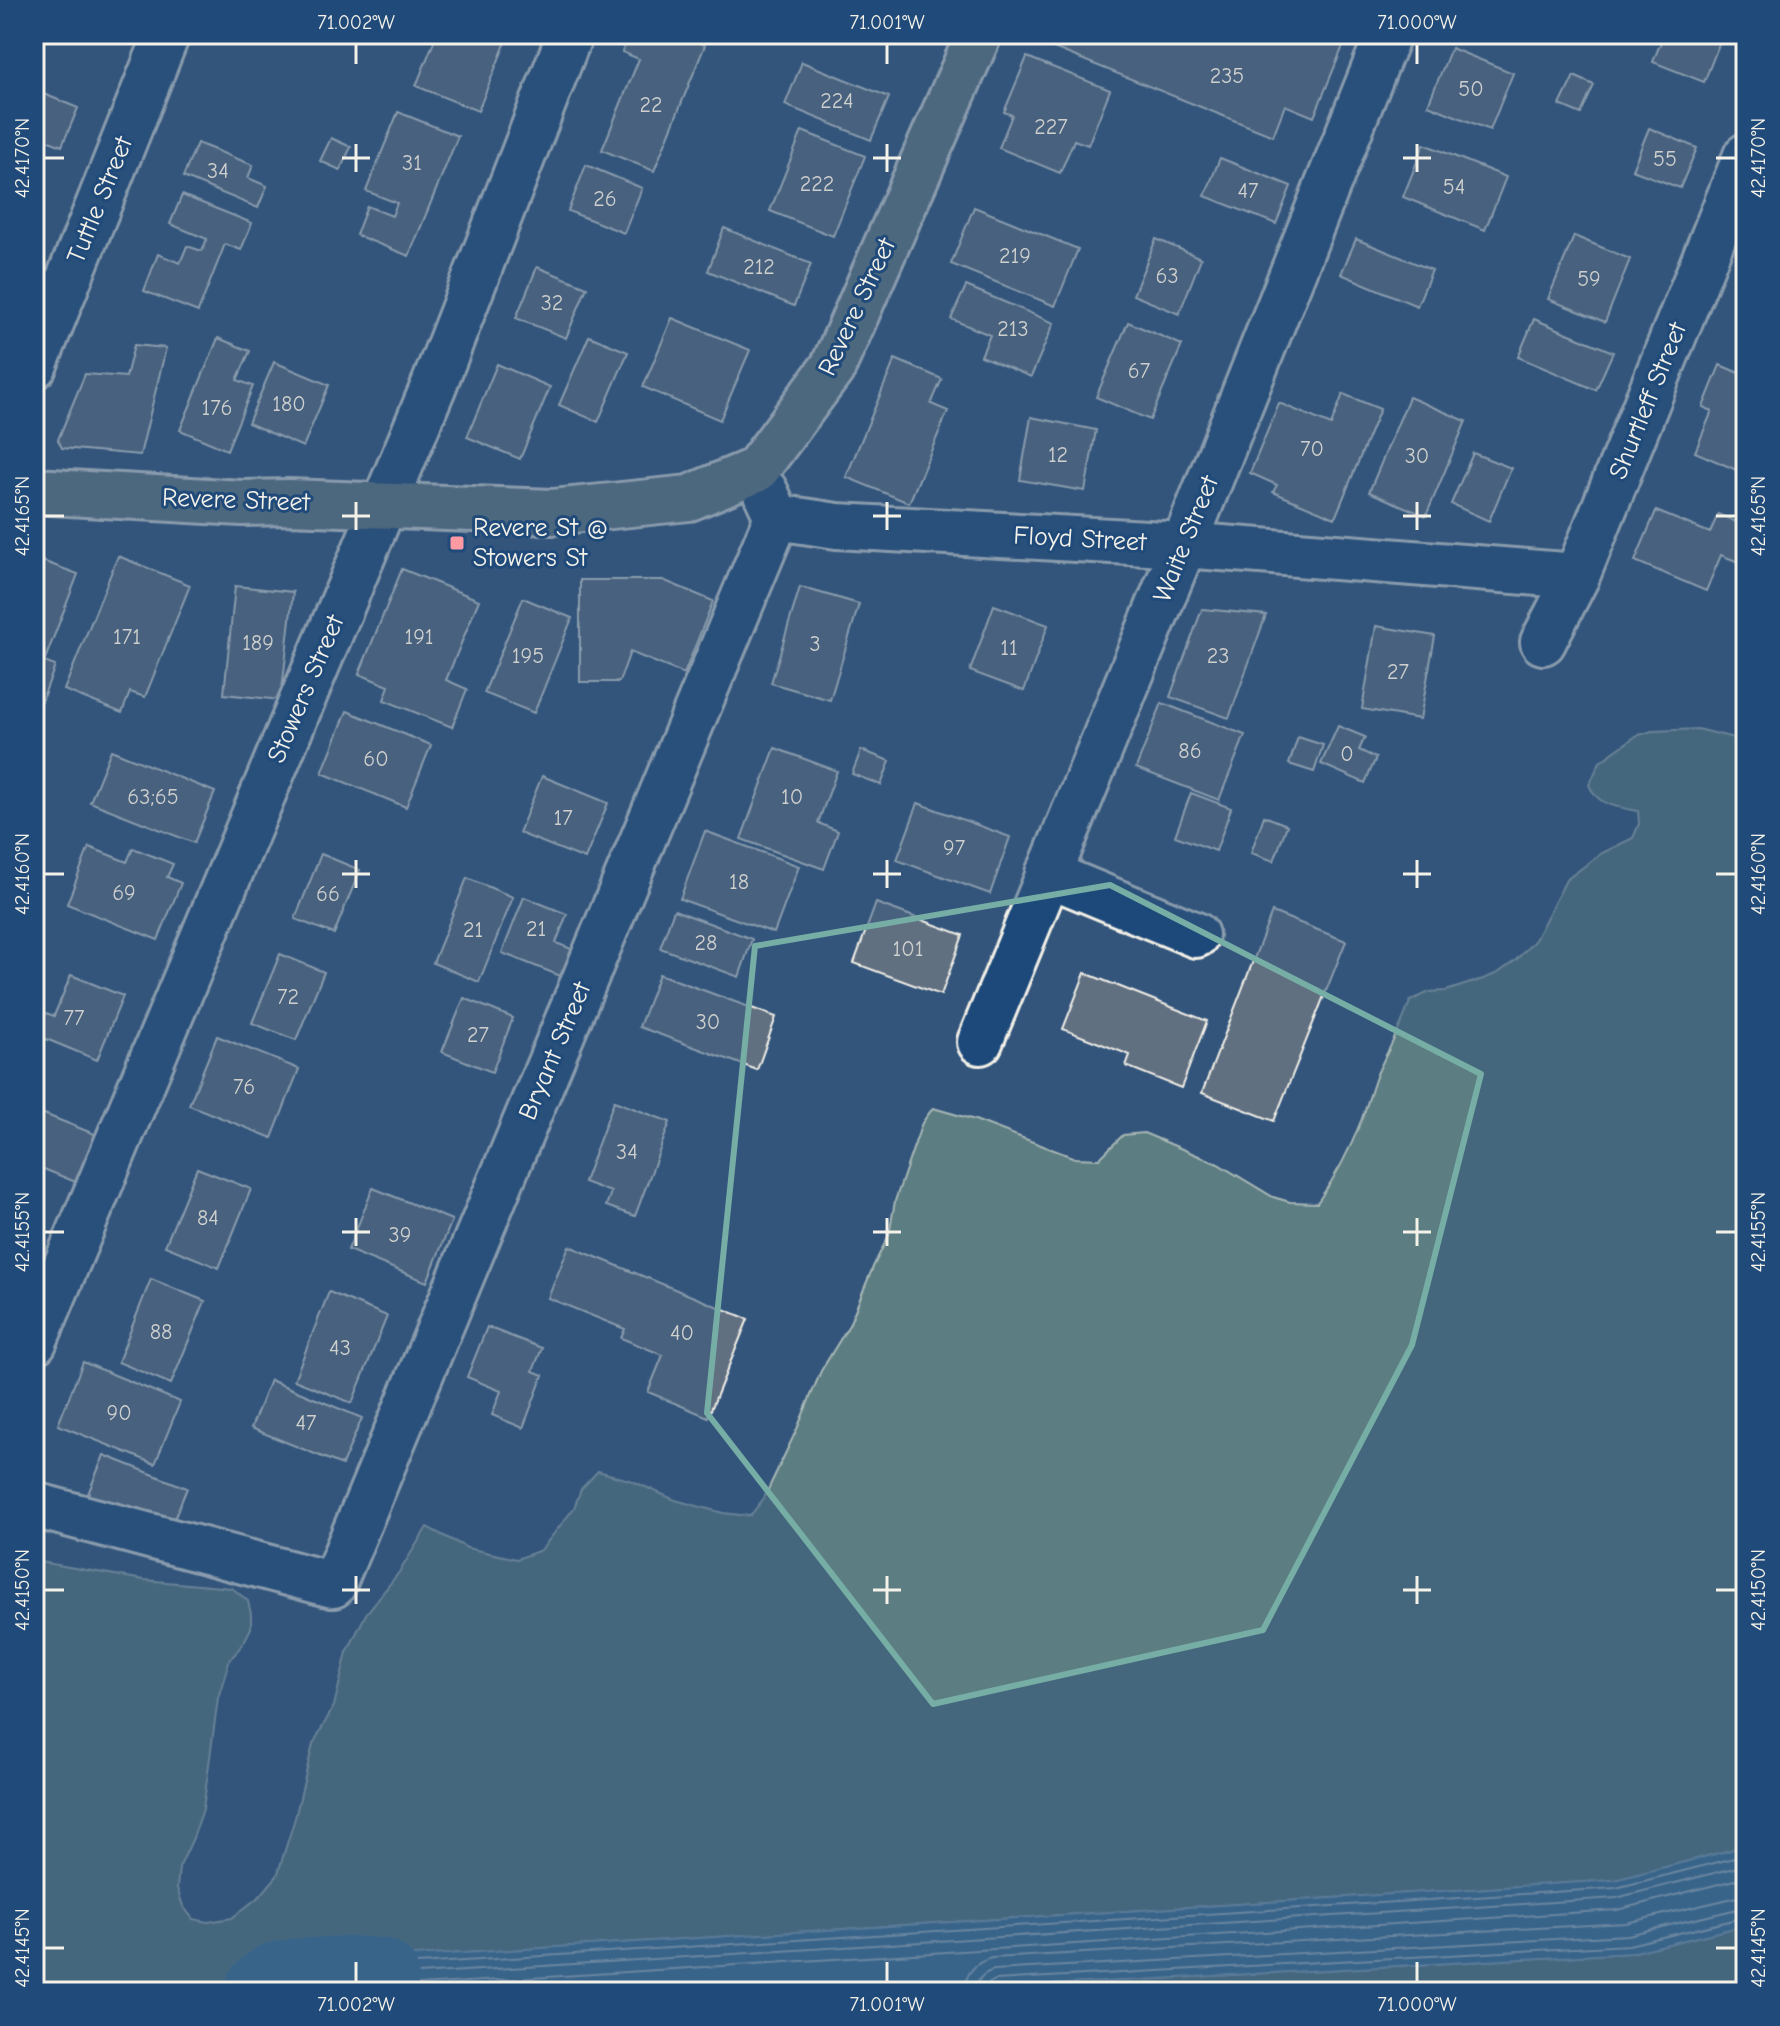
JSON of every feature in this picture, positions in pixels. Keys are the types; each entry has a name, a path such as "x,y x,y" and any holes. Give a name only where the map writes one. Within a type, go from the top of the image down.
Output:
{"main road":[{"name":"Revere Street","path":"34,491 242,503 553,512 689,498 756,470 833,367 979,34"}],"street":[{"name":"Stowers Street","path":"34,1342 439,370 570,34"},
{"name":"Waite Street","path":"980,1042 1184,545 1388,34"},
{"name":"Tuttle Street","path":"34,366 162,35"},
{"name":"Shurtleff Street","path":"1543,642 1577,576 1746,156"},
{"path":"756,470 777,517"},
{"name":"Floyd Street","path":"777,517 837,526 1184,545 1577,576"},
{"name":"Bryant Street","path":"34,1505 333,1585 777,517"},
{"path":"1048,874 1196,935"}],"highlighted area":[{"path":"1110,885 1481,1074 1412,1345 1263,1630 933,1704 707,1413 755,946"}],"green space":[{"path":"1698,729 1746,741 1746,1846 1616,1880 400,1957 363,1944 325,1954 297,1946 271,1979 276,1992 146,1992 145,1989 129,1987 108,1992 34,1992 34,1561 144,1580 232,1588 248,1601 251,1628 229,1662 218,1698 203,1809 179,1868 177,1888 183,1906 193,1919 208,1922 232,1918 261,1895 277,1876 313,1744 334,1706 347,1652 366,1614 400,1571 427,1527 467,1548 517,1559 541,1550 574,1508 581,1489 598,1471 632,1481 675,1500 723,1513 750,1516 764,1498 821,1371 849,1325 889,1235 895,1201 922,1123 933,1108 975,1120 1075,1158 1099,1159 1123,1135 1144,1133 1218,1164 1273,1197 1290,1202 1317,1203 1352,1143 1377,1074 1410,1001 1429,992 1446,991 1483,979 1516,960 1535,940 1566,880 1602,853 1633,838 1639,824 1638,811 1603,802 1589,785 1600,762 1636,736 1652,731"},
{"path":"1746,1925 1746,1992 923,1992 1631,1953"}],"water":[{"path":"1746,1846 1746,1925 1631,1953 923,1992 276,1992 271,1980 273,1966 297,1946 325,1954 354,1944 400,1957 1615,1880"}],"building":[{"path":"437,34 509,34 478,111 416,86"},
{"path":"629,34 676,34 705,45 654,171 602,150 639,59 622,52"},
{"path":"1056,34 1348,34 1314,117 1285,105 1273,136 1051,47"},
{"path":"1664,34 1723,34 1704,82 1653,62"},
{"path":"1451,48 1513,73 1490,130 1428,105"},
{"path":"1027,57 1110,90 1088,145 1074,140 1060,173 999,148 1012,115 1004,112"},
{"path":"802,62 889,97 871,140 785,105"},
{"path":"1574,76 1594,85 1581,114 1560,105"},
{"path":"34,90 78,108 62,146 34,135"},
{"path":"398,112 458,136 409,256 356,235 367,206 392,216 397,203 366,191"},
{"path":"1649,128 1697,148 1680,188 1632,170"},
{"path":"802,131 865,156 833,236 770,211"},
{"path":"331,138 351,147 340,170 320,161"},
{"path":"197,143 253,165 248,178 267,186 258,208 183,177"},
{"path":"1424,144 1506,177 1485,230 1403,197"},
{"path":"1220,158 1291,186 1276,224 1205,196"},
{"path":"586,165 642,188 624,233 568,211"},
{"path":"182,195 252,223 241,250 225,244 198,312 144,291 158,254 180,263 187,246 202,251 207,239 170,224"},
{"path":"974,207 1078,249 1055,306 951,264"},
{"path":"724,228 811,264 794,306 708,271"},
{"path":"1574,236 1630,259 1605,322 1548,299"},
{"path":"1156,239 1201,258 1179,314 1133,295"},
{"path":"1356,239 1432,270 1417,306 1341,274"},
{"path":"537,267 587,287 566,338 516,318"},
{"path":"966,286 1054,323 1031,377 981,356 990,335 951,319"},
{"path":"672,318 750,350 720,420 643,387"},
{"path":"1534,319 1613,352 1596,390 1518,357"},
{"path":"1128,322 1182,345 1150,420 1096,397"},
{"path":"589,336 628,352 598,422 559,405"},
{"path":"218,338 250,351 237,380 253,386 227,450 180,430"},
{"path":"134,345 166,348 140,455 62,448 58,440 85,374 126,377"},
{"path":"895,359 942,379 931,404 948,411 909,503 846,477"},
{"path":"274,362 329,385 303,447 248,423"},
{"path":"497,364 550,387 520,459 467,437"},
{"path":"1720,365 1746,376 1746,461 1741,472 1695,452 1712,411 1703,407"},
{"path":"1343,394 1380,409 1335,518 1273,492 1277,485 1250,473 1279,403 1331,425"},
{"path":"1409,397 1466,421 1426,516 1369,492"},
{"path":"1031,417 1096,430 1085,491 1020,480"},
{"path":"1473,453 1511,468 1489,521 1451,504"},
{"path":"1656,511 1710,533 1718,514 1746,526 1746,565 1721,555 1706,591 1635,561"},
{"path":"118,556 190,585 145,697 130,692 122,713 64,690"},
{"path":"34,558 78,574 44,662 55,666 38,710 34,709"},
{"path":"402,569 479,600 446,680 467,689 452,727 384,700 389,686 359,674"},
{"path":"580,580 663,580 713,601 684,674 630,652 619,682 580,682"},
{"path":"235,586 293,592 281,700 224,694"},
{"path":"800,587 859,604 830,700 771,683"},
{"path":"523,598 572,618 534,713 484,693"},
{"path":"994,605 1048,625 1024,691 970,671"},
{"path":"1202,609 1266,615 1229,718 1170,697"},
{"path":"1376,626 1435,636 1420,719 1362,709"},
{"path":"1162,703 1245,735 1219,800 1136,768"},
{"path":"347,711 431,745 406,807 322,773"},
{"path":"1338,726 1365,737 1359,750 1376,758 1365,783 1321,764"},
{"path":"1298,737 1323,745 1314,772 1289,764"},
{"path":"775,748 837,771 818,823 838,831 824,869 741,839"},
{"path":"111,750 215,792 194,843 90,802"},
{"path":"861,750 890,761 881,785 852,774"},
{"path":"542,776 608,803 585,859 519,833"},
{"path":"1191,793 1231,808 1216,851 1175,836"},
{"path":"918,803 1010,837 990,894 897,860"},
{"path":"1264,816 1287,825 1274,861 1251,853"},
{"path":"705,831 799,866 774,933 680,899"},
{"path":"89,847 127,862 133,848 173,864 167,877 181,883 158,940 67,904"},
{"path":"321,854 360,870 334,934 295,919"},
{"path":"467,878 513,897 479,982 433,963"},
{"path":"524,897 567,914 556,943 574,950 563,977 502,953"},
{"path":"876,903 963,935 941,995 854,963"},
{"path":"674,910 752,939 739,977 660,948"},
{"path":"1272,912 1346,941 1274,1121 1202,1093"},
{"path":"280,954 324,972 296,1040 252,1023"},
{"path":"1085,973 1207,1021 1181,1088 1126,1066 1130,1055 1063,1029"},
{"path":"659,974 776,1017 757,1070 639,1027"},
{"path":"71,975 123,996 97,1060 34,1034 38,1010 54,1016"},
{"path":"464,998 513,1018 492,1072 442,1052"},
{"path":"217,1036 299,1069 272,1138 189,1105"},
{"path":"614,1101 670,1122 635,1216 606,1206 611,1192 584,1182"},
{"path":"34,1110 97,1135 78,1183 34,1165"},
{"path":"197,1168 251,1189 219,1268 165,1246"},
{"path":"373,1188 452,1220 427,1282 348,1250"},
{"path":"569,1246 748,1319 708,1417 648,1392 663,1355 621,1338 625,1329 548,1298"},
{"path":"151,1279 205,1301 171,1384 118,1362"},
{"path":"329,1292 387,1316 352,1403 294,1380"},
{"path":"487,1327 542,1348 533,1371 543,1375 523,1428 492,1415 501,1391 467,1377"},
{"path":"83,1362 180,1402 155,1464 58,1425"},
{"path":"270,1380 362,1418 342,1465 251,1428"},
{"path":"104,1455 187,1488 168,1534 85,1501"}],"waterway":[{"path":"263,1992 277,1981 295,1978 380,1977"}],"place":[{"name":"Revere St @ Stowers St","path":"457,543"}]}
